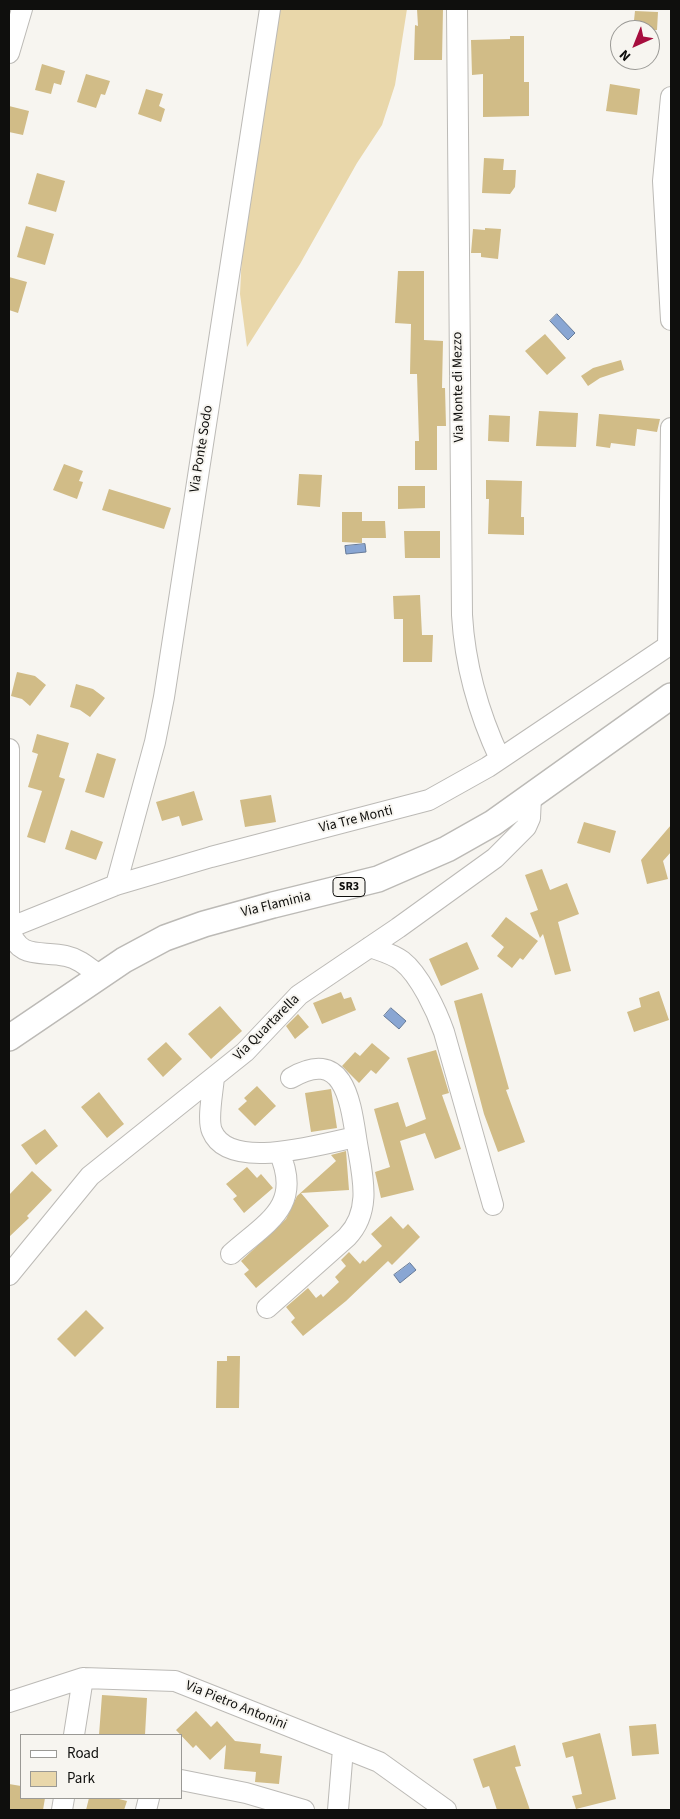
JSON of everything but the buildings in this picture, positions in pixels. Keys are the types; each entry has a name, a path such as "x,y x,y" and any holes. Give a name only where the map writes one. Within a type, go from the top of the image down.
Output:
{"main road":[{"name":"Via Flaminia","path":"9,1038 100,976 144,949 182,931 273,905 364,883 423,861 493,823 671,696"}],"street":[{"path":"9,53 22,9"},
{"name":"Via Ponte Sodo","path":"116,885 153,751 164,697 270,9"},
{"name":"Via Monte di Mezzo","path":"457,9 462,615 467,662 473,691 500,759"},
{"path":"671,97 663,181 671,320"},
{"path":"670,646 671,428"},
{"name":"Via Tre Monti","path":"9,928 116,885 211,857 420,804 455,787 500,759 670,646"},
{"path":"9,749 9,928 14,938 24,950 34,954 56,954 74,958 100,976"},
{"name":"Via Quartarella","path":"9,1275 90,1176 257,1042 299,996 495,858 526,827 530,818 531,797"},
{"path":"370,947 393,955 407,965 436,1012 444,1032 493,1205"},
{"path":"267,1308 347,1237 361,1218 364,1192 350,1098 336,1076 318,1068 305,1070 291,1078"},
{"path":"214,1078 210,1125 214,1135 228,1147 243,1153 261,1154 356,1137"},
{"path":"231,1254 282,1204 288,1182 279,1152"},
{"path":"74,1734 83,1678"},
{"name":"Via Pietro Antonini","path":"9,1702 83,1678 174,1681 385,1765 446,1810"},
{"path":"338,1810 343,1749"},
{"path":"182,1780 246,1793 304,1810"}],"green space":[{"path":"275,9 407,9 395,85 382,125 357,163 300,264 247,347 240,294 246,170"}],"water":[{"path":"557,314 575,333 568,340 550,321"},
{"path":"365,544 366,552 346,554 345,546"},
{"path":"391,1008 406,1021 399,1029 384,1016"},
{"path":"410,1263 416,1270 400,1283 394,1275"}]}
